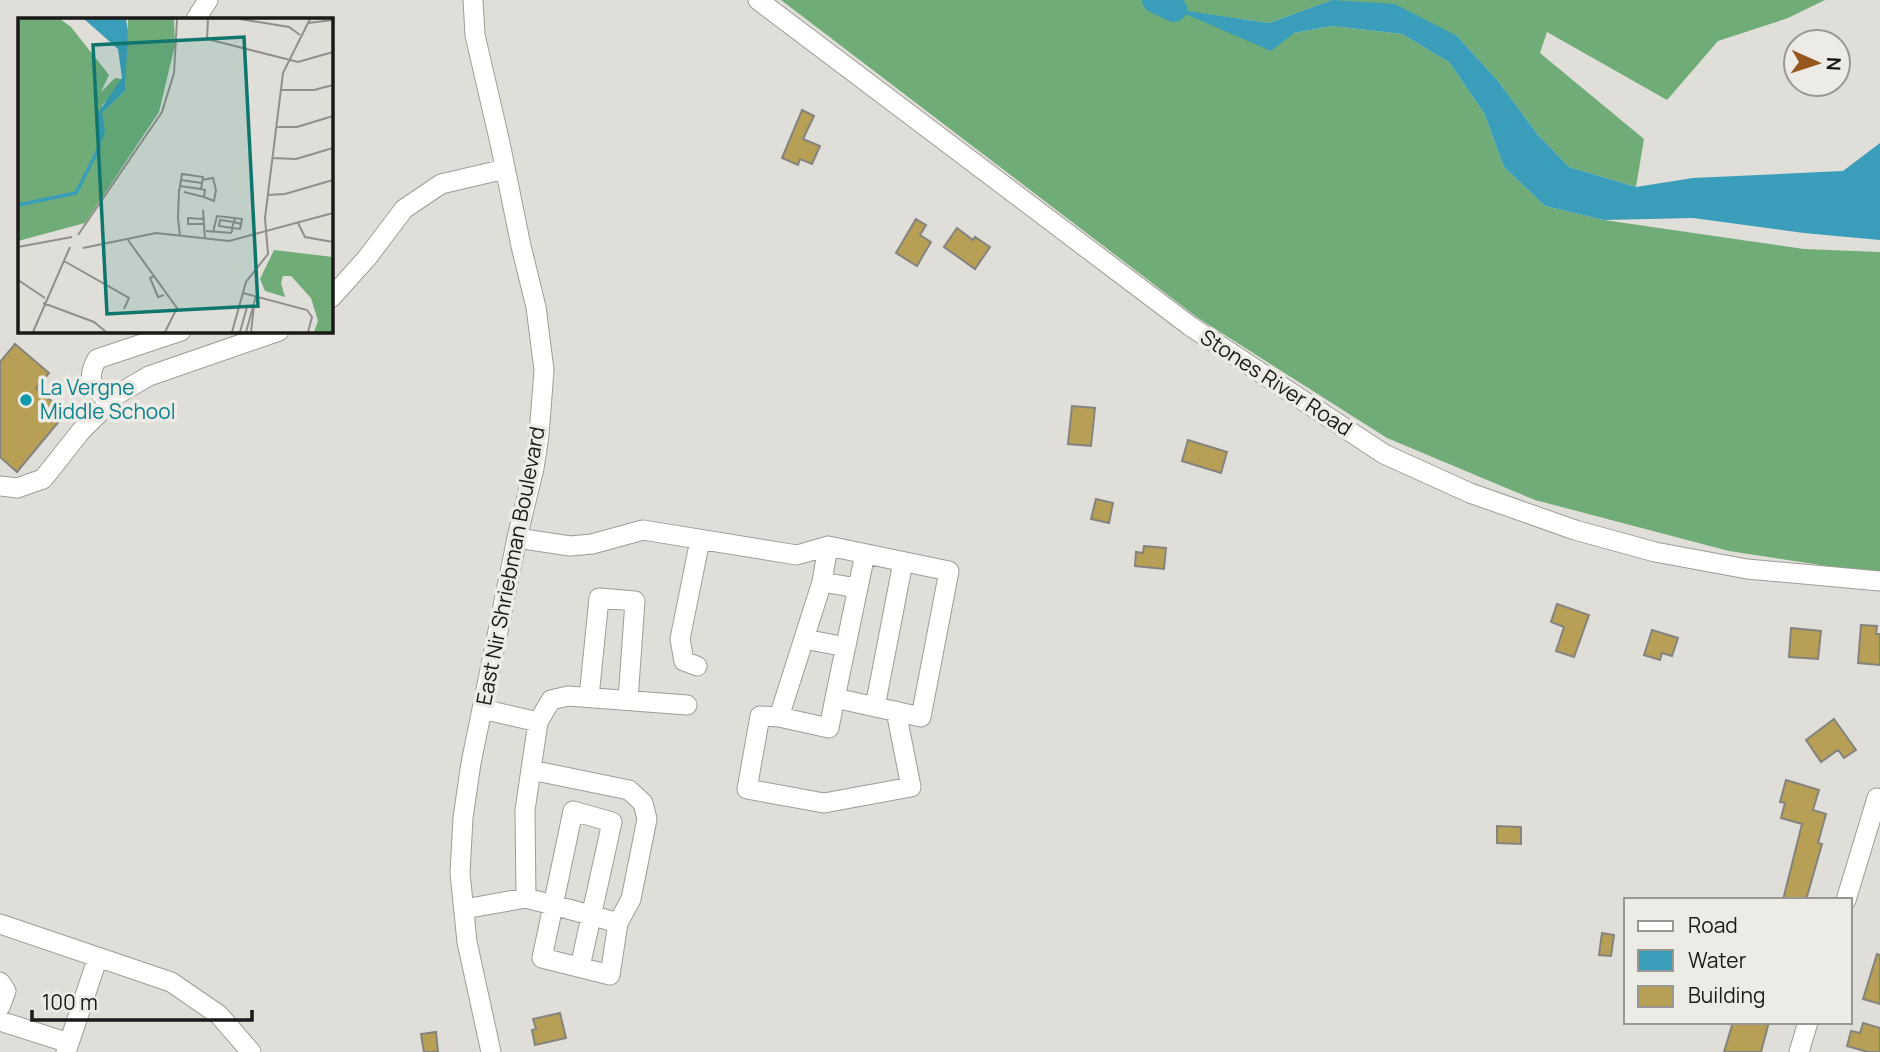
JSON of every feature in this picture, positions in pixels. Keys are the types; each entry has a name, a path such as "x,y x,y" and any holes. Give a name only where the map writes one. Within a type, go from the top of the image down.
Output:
{"street":[{"path":"196,18 208,0"},
{"name":"East Nir Shriebman Boulevard","path":"473,0 475,35 536,307 544,370 534,468 471,763 463,818 460,873 467,942 491,1052"},
{"name":"Stones River Road","path":"758,0 1190,326 1384,454 1470,493 1575,530 1655,552 1747,569 1880,581"},
{"path":"332,297 367,258 404,209 441,184 505,169"},
{"path":"110,403 92,385 90,372 97,359 178,332"},
{"path":"0,486 17,488 43,479 81,431 118,394 149,376 245,337 273,332"},
{"path":"517,538 570,546 592,544 643,530 796,555 828,546 949,571 921,717 835,698"},
{"path":"697,666 684,661 680,639 700,540"},
{"path":"779,718 822,582 828,546"},
{"path":"864,554 829,728 760,716 747,789 824,803 911,787 896,711"},
{"path":"875,707 903,562"},
{"path":"822,582 857,588"},
{"path":"589,697 599,598 635,601 628,700"},
{"path":"804,639 846,647"},
{"path":"526,898 525,810 538,722 551,700 568,696 687,705"},
{"path":"482,709 538,722"},
{"path":"531,770 629,790 643,803 647,819 631,899 618,923 610,975 542,958 573,811 612,822 580,967"},
{"path":"1847,898 1877,798 1880,799"},
{"path":"464,908 526,898 618,923"},
{"path":"0,924 171,982 219,1015 251,1052"},
{"path":"0,982 6,991 1,1019 67,1048 98,957"},
{"path":"1799,1052 1807,1024"}],"green space":[{"path":"781,0 1332,0 1269,23 1178,10 1294,33 1332,26 1402,34 1449,62 1484,113 1504,167 1545,206 1604,220 1804,249 1880,252 1880,571 1853,570 1729,551 1535,500 1387,438 1198,318"},
{"path":"1332,0 1825,0 1788,18 1718,41 1667,100 1547,32 1540,53 1644,139 1636,187 1569,167 1538,135 1498,81 1457,36"}],"water":[{"path":"1332,0 1395,4 1457,36 1498,81 1538,135 1569,167 1636,187 1693,178 1843,171 1880,143 1880,240 1693,218 1604,220 1545,206 1504,167 1484,113 1449,62 1402,34 1332,26 1294,33 1271,51 1174,9 1269,23"}],"building":[{"path":"802,110 814,116 803,139 820,146 812,164 800,159 798,165 782,158"},
{"path":"916,219 926,225 920,235 931,242 917,266 896,253"},
{"path":"957,228 973,240 975,237 990,247 975,269 944,247"},
{"name":"La Vergne Middle School","path":"15,344 49,373 36,388 66,413 17,472 0,457 0,362"},
{"path":"1072,406 1095,408 1091,446 1068,444"},
{"path":"1188,440 1227,452 1221,473 1182,461"},
{"path":"1096,499 1113,503 1109,523 1091,519"},
{"path":"1144,546 1166,548 1164,569 1135,566 1136,552 1143,553"},
{"path":"1557,604 1589,615 1574,657 1556,651 1564,627 1551,622"},
{"path":"1861,625 1877,626 1876,634 1880,634 1880,665 1858,663"},
{"path":"1791,628 1821,631 1818,659 1789,657"},
{"path":"1652,630 1678,638 1672,656 1662,653 1660,660 1644,655"},
{"path":"1834,719 1856,750 1844,758 1838,750 1821,762 1806,740"},
{"path":"1786,780 1819,790 1813,810 1826,814 1818,843 1822,844 1807,898 1784,898 1802,824 1781,818 1785,803 1780,802"},
{"path":"1497,826 1521,827 1521,844 1497,843"},
{"path":"1602,933 1614,935 1611,956 1599,955"},
{"path":"1877,954 1880,955 1880,1004 1863,999"},
{"path":"560,1013 566,1038 535,1045 532,1030 536,1029 533,1019"},
{"path":"1863,1023 1880,1028 1880,1052 1868,1052 1847,1046 1851,1031 1860,1033"},
{"path":"1732,1024 1768,1024 1761,1052 1724,1052"},
{"path":"436,1032 438,1052 424,1052 421,1034"}],"waterway":[{"path":"1155,0 1174,9"}],"place":[{"name":"La Vergne Middle School","path":"26,400"}]}
